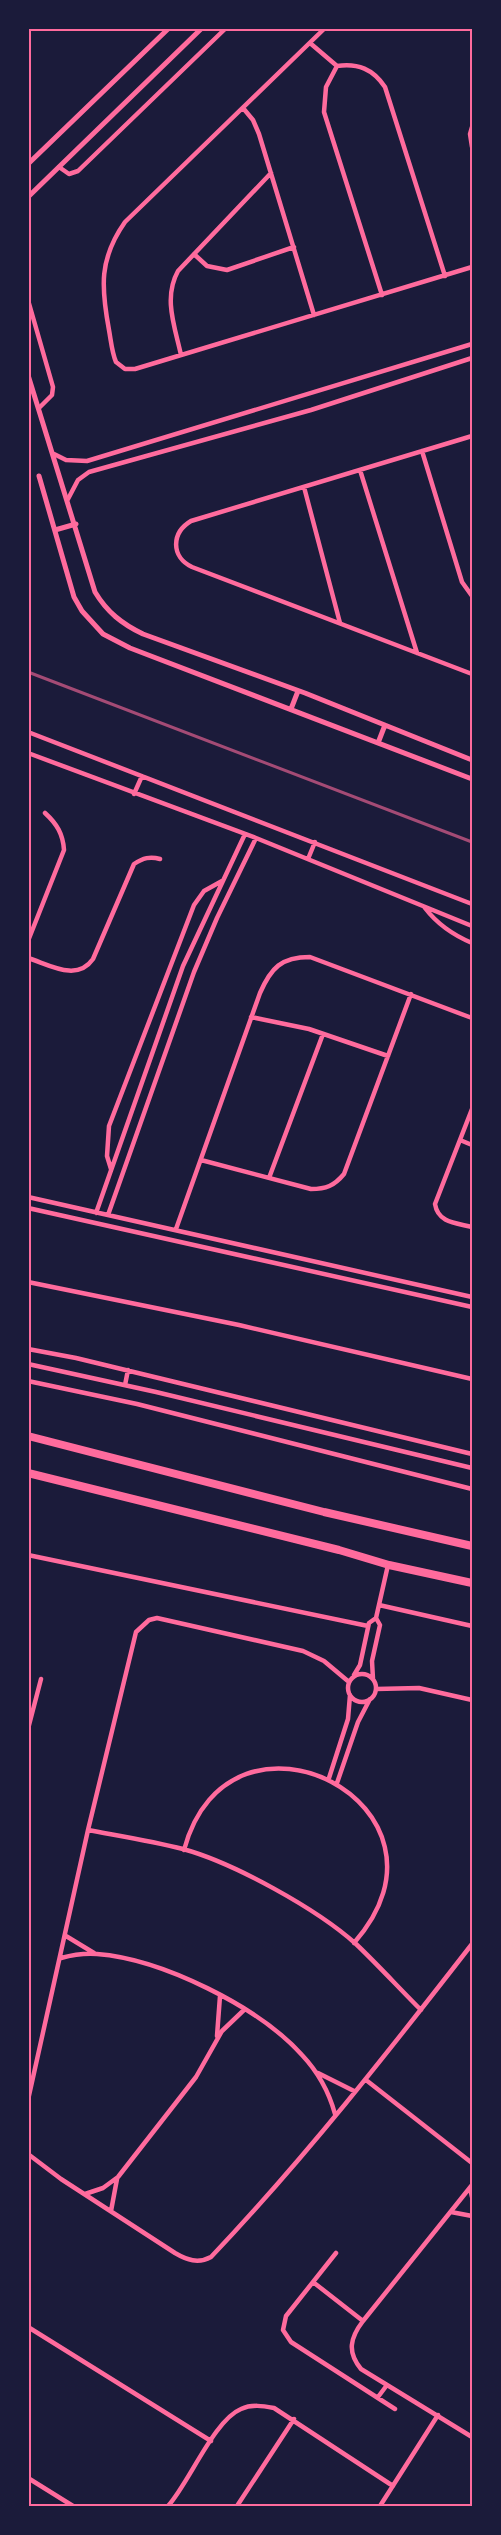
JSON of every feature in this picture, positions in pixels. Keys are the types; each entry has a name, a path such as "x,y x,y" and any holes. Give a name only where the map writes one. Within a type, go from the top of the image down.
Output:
{"highway":[{"path":"28,1436 324,1512 472,1546"},
{"path":"28,1473 339,1550 388,1565 472,1583"}],"street":[{"path":"28,164 169,28"},
{"path":"28,197 202,28"},
{"path":"59,167 69,174 78,171 226,28"},
{"path":"325,28 125,222 116,234 105,262 102,292 116,362 130,370 472,267"},
{"path":"310,43 337,66 360,66 370,70 385,87 445,276"},
{"path":"337,66 326,87 324,112 382,295"},
{"path":"243,108 256,127 314,315"},
{"path":"472,126 470,134 472,147"},
{"path":"182,356 170,302 170,294 178,271 271,173"},
{"path":"194,254 213,268 227,270 294,247"},
{"path":"28,300 53,387 52,395 39,408"},
{"path":"54,454 66,460 87,461 472,344"},
{"path":"68,499 78,480 89,472 322,406 472,358"},
{"path":"28,375 76,524 95,592 106,608 120,621 143,634 298,691 472,760"},
{"path":"318,392 322,406"},
{"path":"472,436 191,521 179,530 175,545 186,564 192,567 472,674"},
{"path":"422,451 462,582 472,596"},
{"path":"87,461 89,472"},
{"path":"360,470 417,653"},
{"path":"39,476 74,597 86,617 103,634 130,648 472,779"},
{"path":"304,487 340,623"},
{"path":"55,530 76,524"},
{"path":"291,709 298,691"},
{"path":"378,743 385,725"},
{"path":"28,732 472,904"},
{"path":"28,753 256,838 472,926"},
{"path":"134,794 142,776"},
{"path":"28,941 64,850 59,828 45,813"},
{"path":"96,1212 180,975 245,834"},
{"path":"108,1215 194,972 217,918 256,838"},
{"path":"308,859 315,842"},
{"path":"28,958 70,972 88,967 134,864 151,857 160,859"},
{"path":"111,1170 107,1156 109,1126 195,905 204,891 222,881"},
{"path":"423,906 435,921 450,933 472,943"},
{"path":"176,1229 267,976 280,964 297,957 310,957 472,1018"},
{"path":"201,1160 311,1189 324,1189 336,1184 344,1174 411,994"},
{"path":"252,1017 323,1034 388,1056"},
{"path":"270,1178 323,1034"},
{"path":"472,1109 435,1204 436,1212 441,1218 472,1227"},
{"path":"460,1140 472,1145"},
{"path":"28,1197 472,1297"},
{"path":"28,1208 472,1307"},
{"path":"153,1236 155,1225"},
{"path":"28,1282 196,1315 472,1379"},
{"path":"459,1304 462,1294"},
{"path":"28,1349 128,1370 472,1454"},
{"path":"28,1365 125,1385 472,1468"},
{"path":"125,1385 128,1370"},
{"path":"28,1381 137,1404 472,1489"},
{"path":"221,1408 224,1395"},
{"path":"316,1431 319,1417"},
{"path":"28,1555 368,1626"},
{"path":"337,1783 358,1722 376,1689 372,1661 380,1628 376,1618 388,1565"},
{"path":"379,1605 472,1626"},
{"path":"28,2100 88,1830 134,1640 142,1625 157,1618 290,1647 324,1661 351,1680"},
{"path":"328,1778 348,1719 351,1680 360,1665 368,1626 376,1618"},
{"path":"351,1680 366,1674 373,1679"},
{"path":"28,1729 40,1679"},
{"path":"376,1689 418,1688 472,1700"},
{"path":"350,1695 357,1700 370,1699"},
{"path":"184,1850 192,1826 206,1804 223,1788 244,1776 264,1770 285,1768 307,1771 328,1778 357,1799 372,1819 380,1834 386,1867 385,1884 376,1912 354,1943"},
{"path":"88,1830 184,1850 242,1873 267,1886 354,1943 421,2010"},
{"path":"66,1936 97,1954 162,1971 245,2009 283,2036 316,2071 328,2092 335,2114"},
{"path":"28,2154 186,2259 205,2261 211,2258 250,2217 305,2154 472,1944"},
{"path":"61,1958 97,1954"},
{"path":"217,2039 220,1996"},
{"path":"85,2194 103,2188 118,2177 196,2077 217,2039 245,2009"},
{"path":"316,2071 354,2091"},
{"path":"366,2080 472,2163"},
{"path":"111,2211 118,2177"},
{"path":"471,2186 472,2198"},
{"path":"471,2186 363,2321 351,2342 355,2361 361,2369 472,2437"},
{"path":"451,2212 472,2216"},
{"path":"336,2253 285,2316 283,2330 286,2337 395,2409"},
{"path":"313,2282 363,2321"},
{"path":"28,2327 211,2441"},
{"path":"378,2397 387,2385"},
{"path":"168,2506 231,2414 253,2406 274,2408 294,2419 393,2486"},
{"path":"380,2506 438,2415"},
{"path":"237,2506 294,2419"},
{"path":"28,2478 73,2506"}],"railway":[{"path":"28,672 472,842"}]}
